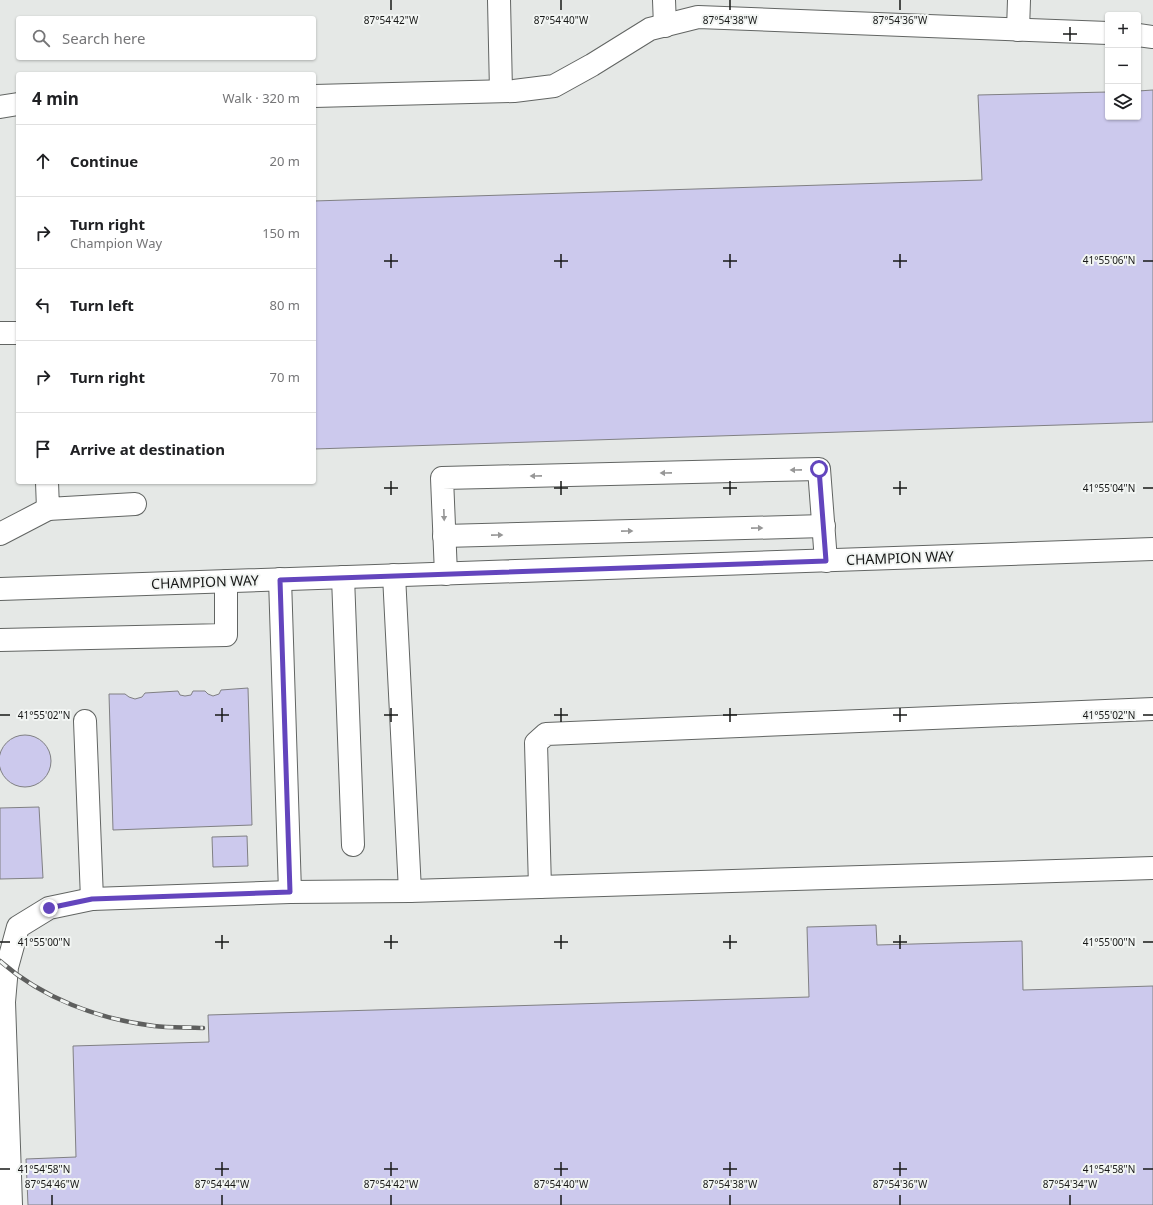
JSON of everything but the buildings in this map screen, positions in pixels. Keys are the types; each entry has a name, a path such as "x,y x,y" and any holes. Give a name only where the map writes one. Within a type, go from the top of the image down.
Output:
{"street":[{"path":"499,0 501,91"},
{"path":"664,0 665,26"},
{"path":"1018,30 1019,0"},
{"path":"316,96 514,91 554,86 592,65 650,29 698,17 1105,34"},
{"path":"1141,35 1153,37"},
{"path":"0,107 16,104"},
{"path":"0,333 16,333"},
{"path":"446,574 442,478 819,469 826,561"},
{"path":"47,484 48,509"},
{"path":"0,534 48,509 135,504"},
{"path":"444,536 824,526"},
{"name":"CHAMPION WAY","path":"0,589 1153,549"},
{"path":"394,575 410,891"},
{"path":"342,577 353,845"},
{"path":"280,580 290,892"},
{"path":"0,640 226,635 226,581"},
{"path":"540,887 536,743 546,734 1153,709"},
{"path":"85,721 92,899"},
{"path":"11,1205 4,1002 7,967 18,927 49,908 92,899 290,892 410,891 1153,868"}],"railway":[{"path":"0,961 16,974 52,996 92,1012 133,1023 166,1027 203,1028"}],"route":[{"path":"49,908 92,899 290,892 280,580 826,561 819,469"}]}
